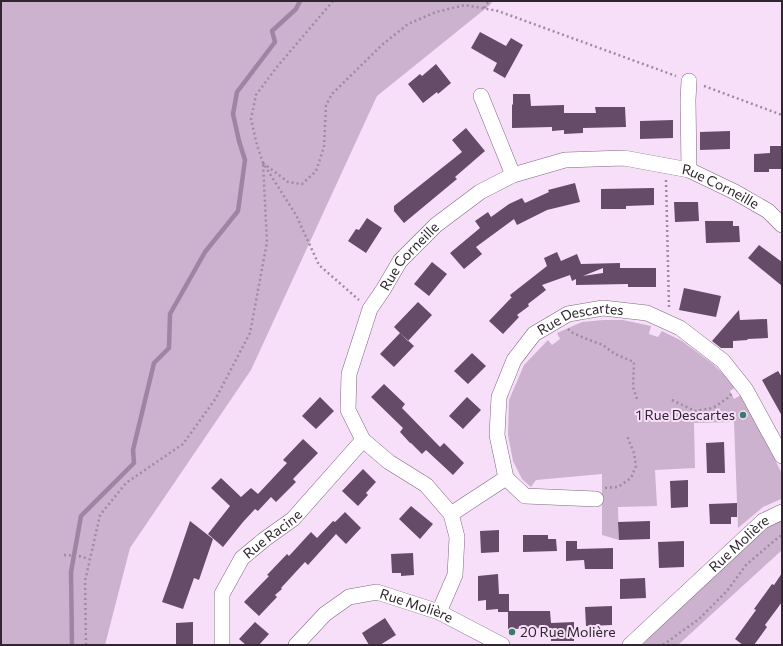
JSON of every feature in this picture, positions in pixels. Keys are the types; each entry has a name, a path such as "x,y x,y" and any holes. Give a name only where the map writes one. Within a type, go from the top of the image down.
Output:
{"street":[{"path":"689,81 689,170"},
{"path":"481,96 513,175"},
{"name":"Rue Corneille","path":"439,612 455,575 457,537 451,514 426,485 388,462 363,440 348,410 349,374 370,309 400,261 436,225 480,192 513,175 565,160 624,158 689,170 735,192 768,211 782,225"},
{"name":"Rue Descartes","path":"506,478 497,435 499,397 514,360 534,334 568,314 603,308 647,313 680,328 723,361 746,390 782,456"},
{"name":"Rue Racine","path":"222,645 222,594 242,558 293,519 363,440"},
{"path":"451,514 506,478 525,496 596,499"},
{"name":"Rue Molière","path":"630,645 762,521 782,512"},
{"name":"Rue Molière","path":"296,645 325,614 349,597 377,592 439,612 502,645"}],"path":[{"path":"86,645 85,581 100,515 126,483 183,444 216,398 250,333 267,242 263,163 251,119 256,95 276,68 333,1"},
{"path":"484,8 490,1"},
{"path":"263,163 288,182 302,184 316,171 324,147 326,105 332,94 383,44 408,24 436,12 465,5 498,11 782,115"},
{"path":"263,163 296,215 319,265 370,309"},
{"path":"666,166 669,324"},
{"path":"560,319 571,332 603,345 615,354 634,362 633,387 637,399"},
{"path":"672,400 695,411 713,408 729,397 740,382"},
{"path":"596,499 598,488 618,486 631,478 636,466 634,453 627,436"},
{"path":"663,645 699,619 727,591 746,565 782,535"},
{"path":"64,555 79,556 89,559"}],"shaded area":[{"path":"1,1 493,1 377,96 251,370 130,548 105,645 1,645"},
{"path":"623,320 651,326 649,334 658,337 662,331 682,341 713,364 736,387 730,391 734,399 741,395 752,412 782,474 781,499 763,507 738,528 734,422 694,423 695,468 655,470 657,506 618,507 619,540 602,535 602,474 536,480 531,487 522,479 513,461 508,435 509,400 524,365 548,340 552,345 560,339 557,333 582,322"},
{"path":"782,520 782,550 678,645 642,645 764,529"}],"building":[{"path":"480,32 506,46 511,38 523,45 505,78 493,71 497,63 471,48"},
{"path":"436,64 451,83 438,94 437,92 423,103 408,84 420,74 422,76"},
{"path":"513,94 530,94 531,106 564,105 564,113 596,113 595,107 625,107 626,127 583,128 583,133 564,134 564,130 552,131 552,127 512,128"},
{"path":"673,120 673,138 640,139 640,121"},
{"path":"466,128 485,151 455,177 457,179 404,223 394,211 394,206 462,152 452,140"},
{"path":"730,131 730,149 700,150 700,132"},
{"path":"770,146 782,146 782,169 769,169 769,172 754,172 754,154 770,153"},
{"path":"575,183 580,202 547,210 517,225 514,219 476,247 482,254 464,269 450,253 480,228 475,221 488,212 491,217 509,204 522,198 525,203 549,192 548,190"},
{"path":"654,188 654,205 626,206 626,209 601,209 601,189"},
{"path":"674,202 698,202 699,221 675,222"},
{"path":"367,218 382,228 366,253 348,241 356,229 359,230"},
{"path":"705,221 733,221 733,226 739,226 740,242 706,243"},
{"path":"759,245 782,262 782,286 748,258"},
{"path":"557,252 561,261 577,254 581,264 620,263 620,268 656,268 656,287 628,287 628,284 576,285 576,279 572,281 570,275 542,285 546,290 517,315 519,317 503,334 489,321 512,297 510,295 547,266 544,258","holes":["603,268 603,273 583,276"]},
{"path":"432,262 447,274 429,296 414,284"},
{"path":"684,288 721,296 716,317 679,310"},
{"path":"418,302 432,315 408,341 394,327"},
{"path":"739,310 740,320 767,319 768,338 733,341 733,348 721,348 712,341"},
{"path":"400,333 414,346 394,367 380,354"},
{"path":"472,353 486,366 468,384 454,371"},
{"path":"778,371 782,377 782,416 762,380"},
{"path":"384,384 405,404 402,408 440,447 444,443 464,463 453,475 426,450 422,454 410,443 400,432 403,428 371,397"},
{"path":"320,397 334,411 316,429 302,416"},
{"path":"467,397 481,410 463,429 449,416"},
{"path":"303,439 318,453 293,479 296,482 276,502 271,497 258,511 255,509 223,547 208,534 230,506 211,488 221,478 241,497 251,488 258,494 287,463 283,460"},
{"path":"724,442 725,473 707,473 706,443"},
{"path":"363,469 376,482 366,493 368,495 358,506 342,491"},
{"path":"688,480 688,507 671,508 670,481"},
{"path":"737,503 737,517 731,517 731,524 710,524 709,504"},
{"path":"411,506 433,524 420,539 399,519"},
{"path":"345,512 361,528 346,544 336,534 308,565 305,562 275,595 277,597 259,616 244,602 269,576 267,575 287,554 289,556 311,532 317,538 333,521 335,522"},
{"path":"190,521 213,539 199,580 194,578 183,609 162,602"},
{"path":"650,521 650,539 619,540 618,522"},
{"path":"499,530 499,552 481,553 480,531"},
{"path":"523,535 548,535 548,539 556,539 557,551 523,552"},
{"path":"566,541 577,541 577,549 613,548 613,569 585,569 584,560 566,561"},
{"path":"684,541 684,567 659,568 658,542"},
{"path":"413,553 414,575 401,576 401,573 392,573 391,554"},
{"path":"782,573 782,602 765,625 767,627 754,645 743,645 735,639 756,610 754,609"},
{"path":"498,574 499,594 509,594 509,611 550,611 551,623 574,622 574,641 551,641 551,628 508,629 508,612 498,612 498,609 486,610 486,600 478,601 478,576"},
{"path":"645,578 646,598 620,599 620,579"},
{"path":"612,606 612,625 586,626 585,607"},
{"path":"385,618 396,635 380,645 369,645 362,633"},
{"path":"193,622 193,645 176,645 176,623"},
{"path":"255,622 269,634 259,645 246,645 239,639"}],"waterway":[{"path":"72,645 71,572 81,516 134,463 133,450 154,363 169,348 170,314 205,252 238,211 245,160 233,114 237,92 275,42 272,31 296,9 300,1"}],"place":[{"name":"1 Rue Descartes","path":"743,415"},
{"name":"20 Rue Molière","path":"512,632"}]}
